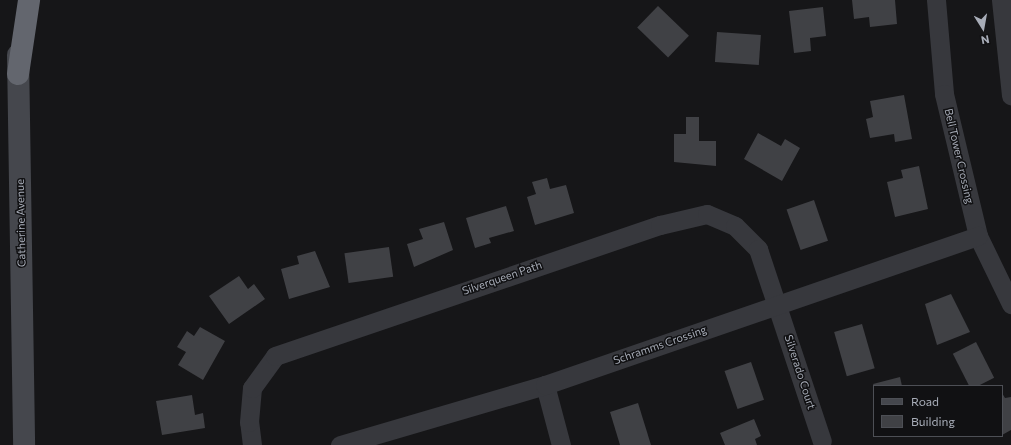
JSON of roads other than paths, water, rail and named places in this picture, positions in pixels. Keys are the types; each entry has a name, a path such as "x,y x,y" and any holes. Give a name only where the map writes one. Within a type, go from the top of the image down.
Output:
{"highway":[{"path":"18,74 29,0"}],"street":[{"name":"Catherine Avenue","path":"19,0 18,74 24,445"},
{"name":"Bell Tower Crossing","path":"936,0 944,94 978,236 1011,304"},
{"path":"1001,0 1011,95"},
{"name":"Silverqueen Path","path":"252,445 249,422 252,388 275,356 660,225 707,214 735,226 758,249 777,304"},
{"name":"Schramms Crossing","path":"340,445 545,385 978,236"},
{"name":"Silverado Court","path":"777,304 822,441"},
{"path":"545,385 561,445"}]}
